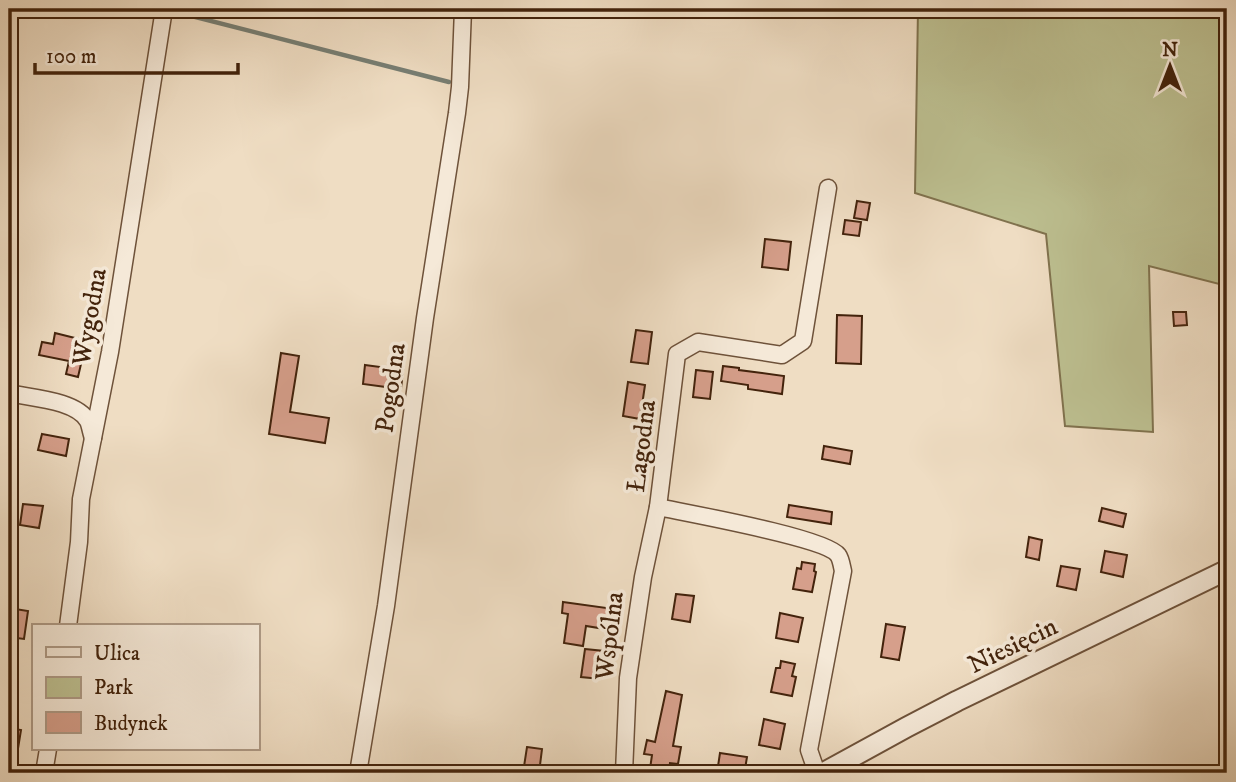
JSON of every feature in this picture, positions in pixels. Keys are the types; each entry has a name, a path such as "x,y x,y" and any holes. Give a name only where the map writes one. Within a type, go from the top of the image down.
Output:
{"street":[{"name":"Pogodna","path":"358,773 386,606 425,318 457,113 463,9"},
{"name":"Wygodna","path":"68,624 79,542 81,499 110,352 163,12"},
{"name":"Łagodna","path":"817,773 809,750 843,571 838,555 822,545 658,507 677,354 698,342 782,355 803,341 828,188"},
{"path":"9,393 66,404 88,421 93,438"},
{"name":"Wspólna","path":"624,773 628,678 643,577 658,507"},
{"name":"Niesięcin","path":"823,773 907,727 1227,570"},
{"path":"44,773 48,750"}],"green space":[{"path":"918,9 1227,9 1227,286 1149,266 1153,432 1065,426 1046,234 915,193"}],"building":[{"path":"857,201 870,203 867,220 854,218"},
{"path":"845,220 861,222 859,236 843,234"},
{"path":"765,239 791,242 788,270 762,267"},
{"path":"1173,312 1186,312 1187,325 1174,326"},
{"path":"837,315 862,316 861,364 836,363"},
{"path":"636,330 652,332 648,364 631,362"},
{"path":"55,333 83,340 81,350 84,351 78,377 66,374 69,361 39,355 42,342 53,344"},
{"path":"281,353 299,356 290,412 329,418 325,443 269,434"},
{"path":"365,365 403,370 401,389 363,384"},
{"path":"723,366 784,376 782,394 748,389 748,385 721,381"},
{"path":"696,370 713,372 710,399 693,397"},
{"path":"628,382 645,385 640,419 623,416"},
{"path":"42,434 69,439 66,456 38,450"},
{"path":"824,446 852,451 850,464 822,459"},
{"path":"23,504 43,506 39,528 20,525"},
{"path":"789,505 832,512 831,524 787,517"},
{"path":"1102,508 1126,514 1123,527 1099,521"},
{"path":"1029,537 1042,540 1039,560 1026,557"},
{"path":"1105,551 1127,555 1123,577 1101,572"},
{"path":"802,562 815,564 812,592 793,589 797,568 801,569"},
{"path":"1061,566 1080,569 1076,590 1057,586"},
{"path":"676,594 694,596 690,622 672,619"},
{"path":"563,602 614,609 611,630 586,626 583,646 564,643 568,614 562,613"},
{"path":"9,608 28,611 24,639 9,637"},
{"path":"780,613 803,618 798,642 776,638"},
{"path":"886,624 905,627 899,660 881,657"},
{"path":"585,649 604,651 601,679 581,677"},
{"path":"781,661 795,664 792,676 796,677 792,696 771,692 776,668 780,668"},
{"path":"666,691 682,695 673,746 681,747 678,764 670,763 669,772 650,769 652,755 644,754 647,740 655,742"},
{"path":"764,719 785,724 780,749 759,745"},
{"path":"9,728 21,730 15,767 9,766"},
{"path":"527,747 542,749 539,773 523,773"},
{"path":"720,753 747,757 745,769 740,768 739,773 717,773"}],"waterway":[{"path":"168,10 449,82"}]}
